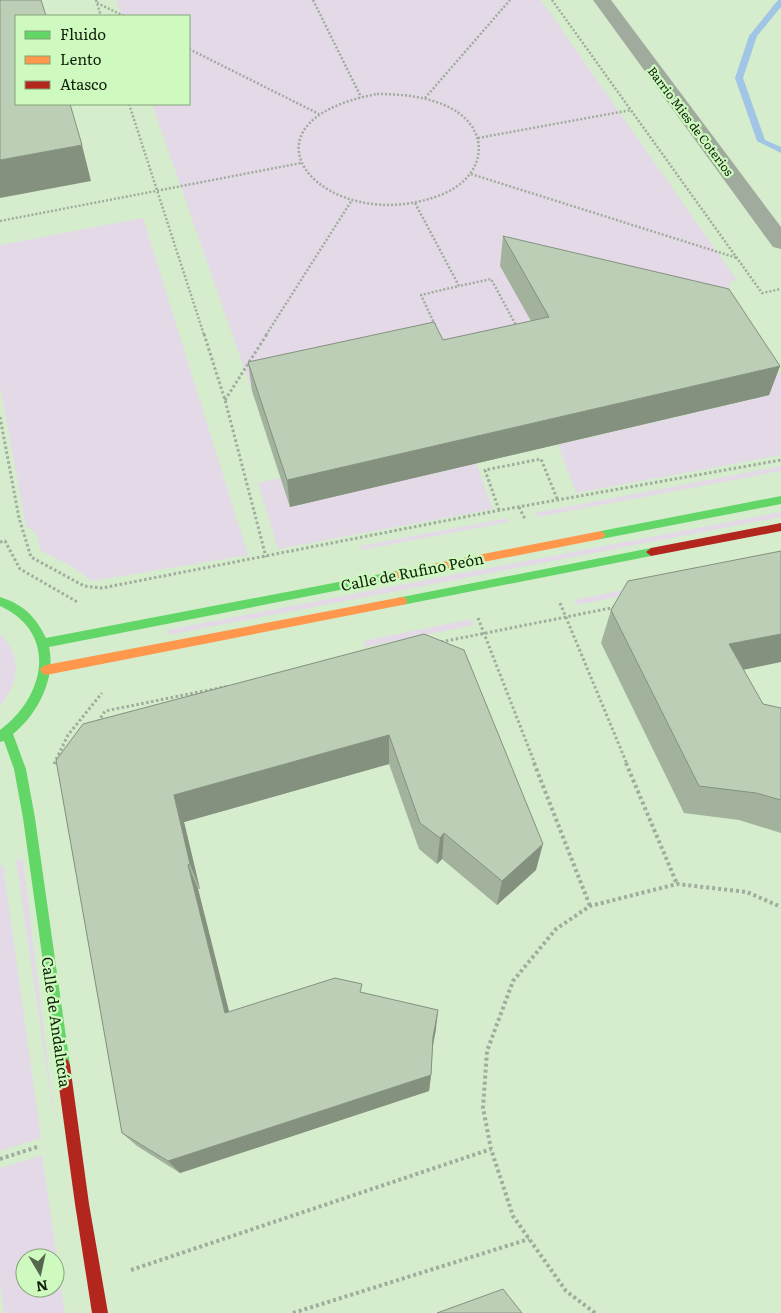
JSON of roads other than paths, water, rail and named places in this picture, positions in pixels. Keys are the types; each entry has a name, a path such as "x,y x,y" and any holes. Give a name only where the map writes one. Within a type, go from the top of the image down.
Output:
{"main road":[{"name":"Calle de Rufino Peón","path":"44,643 781,500"},
{"name":"Calle de Rufino Peón","path":"46,670 781,528"},
{"path":"0,601 24,614 39,632 44,643 46,670 42,686 34,703 22,719 4,735"},
{"name":"Calle de Andalucía","path":"4,735 20,769 25,794 82,1204 100,1313"}],"street":[{"name":"Barrio Mies de Coterios","path":"602,0 781,242"}],"waterway":[{"path":"781,2 753,36 739,78 761,141 781,150"}]}
